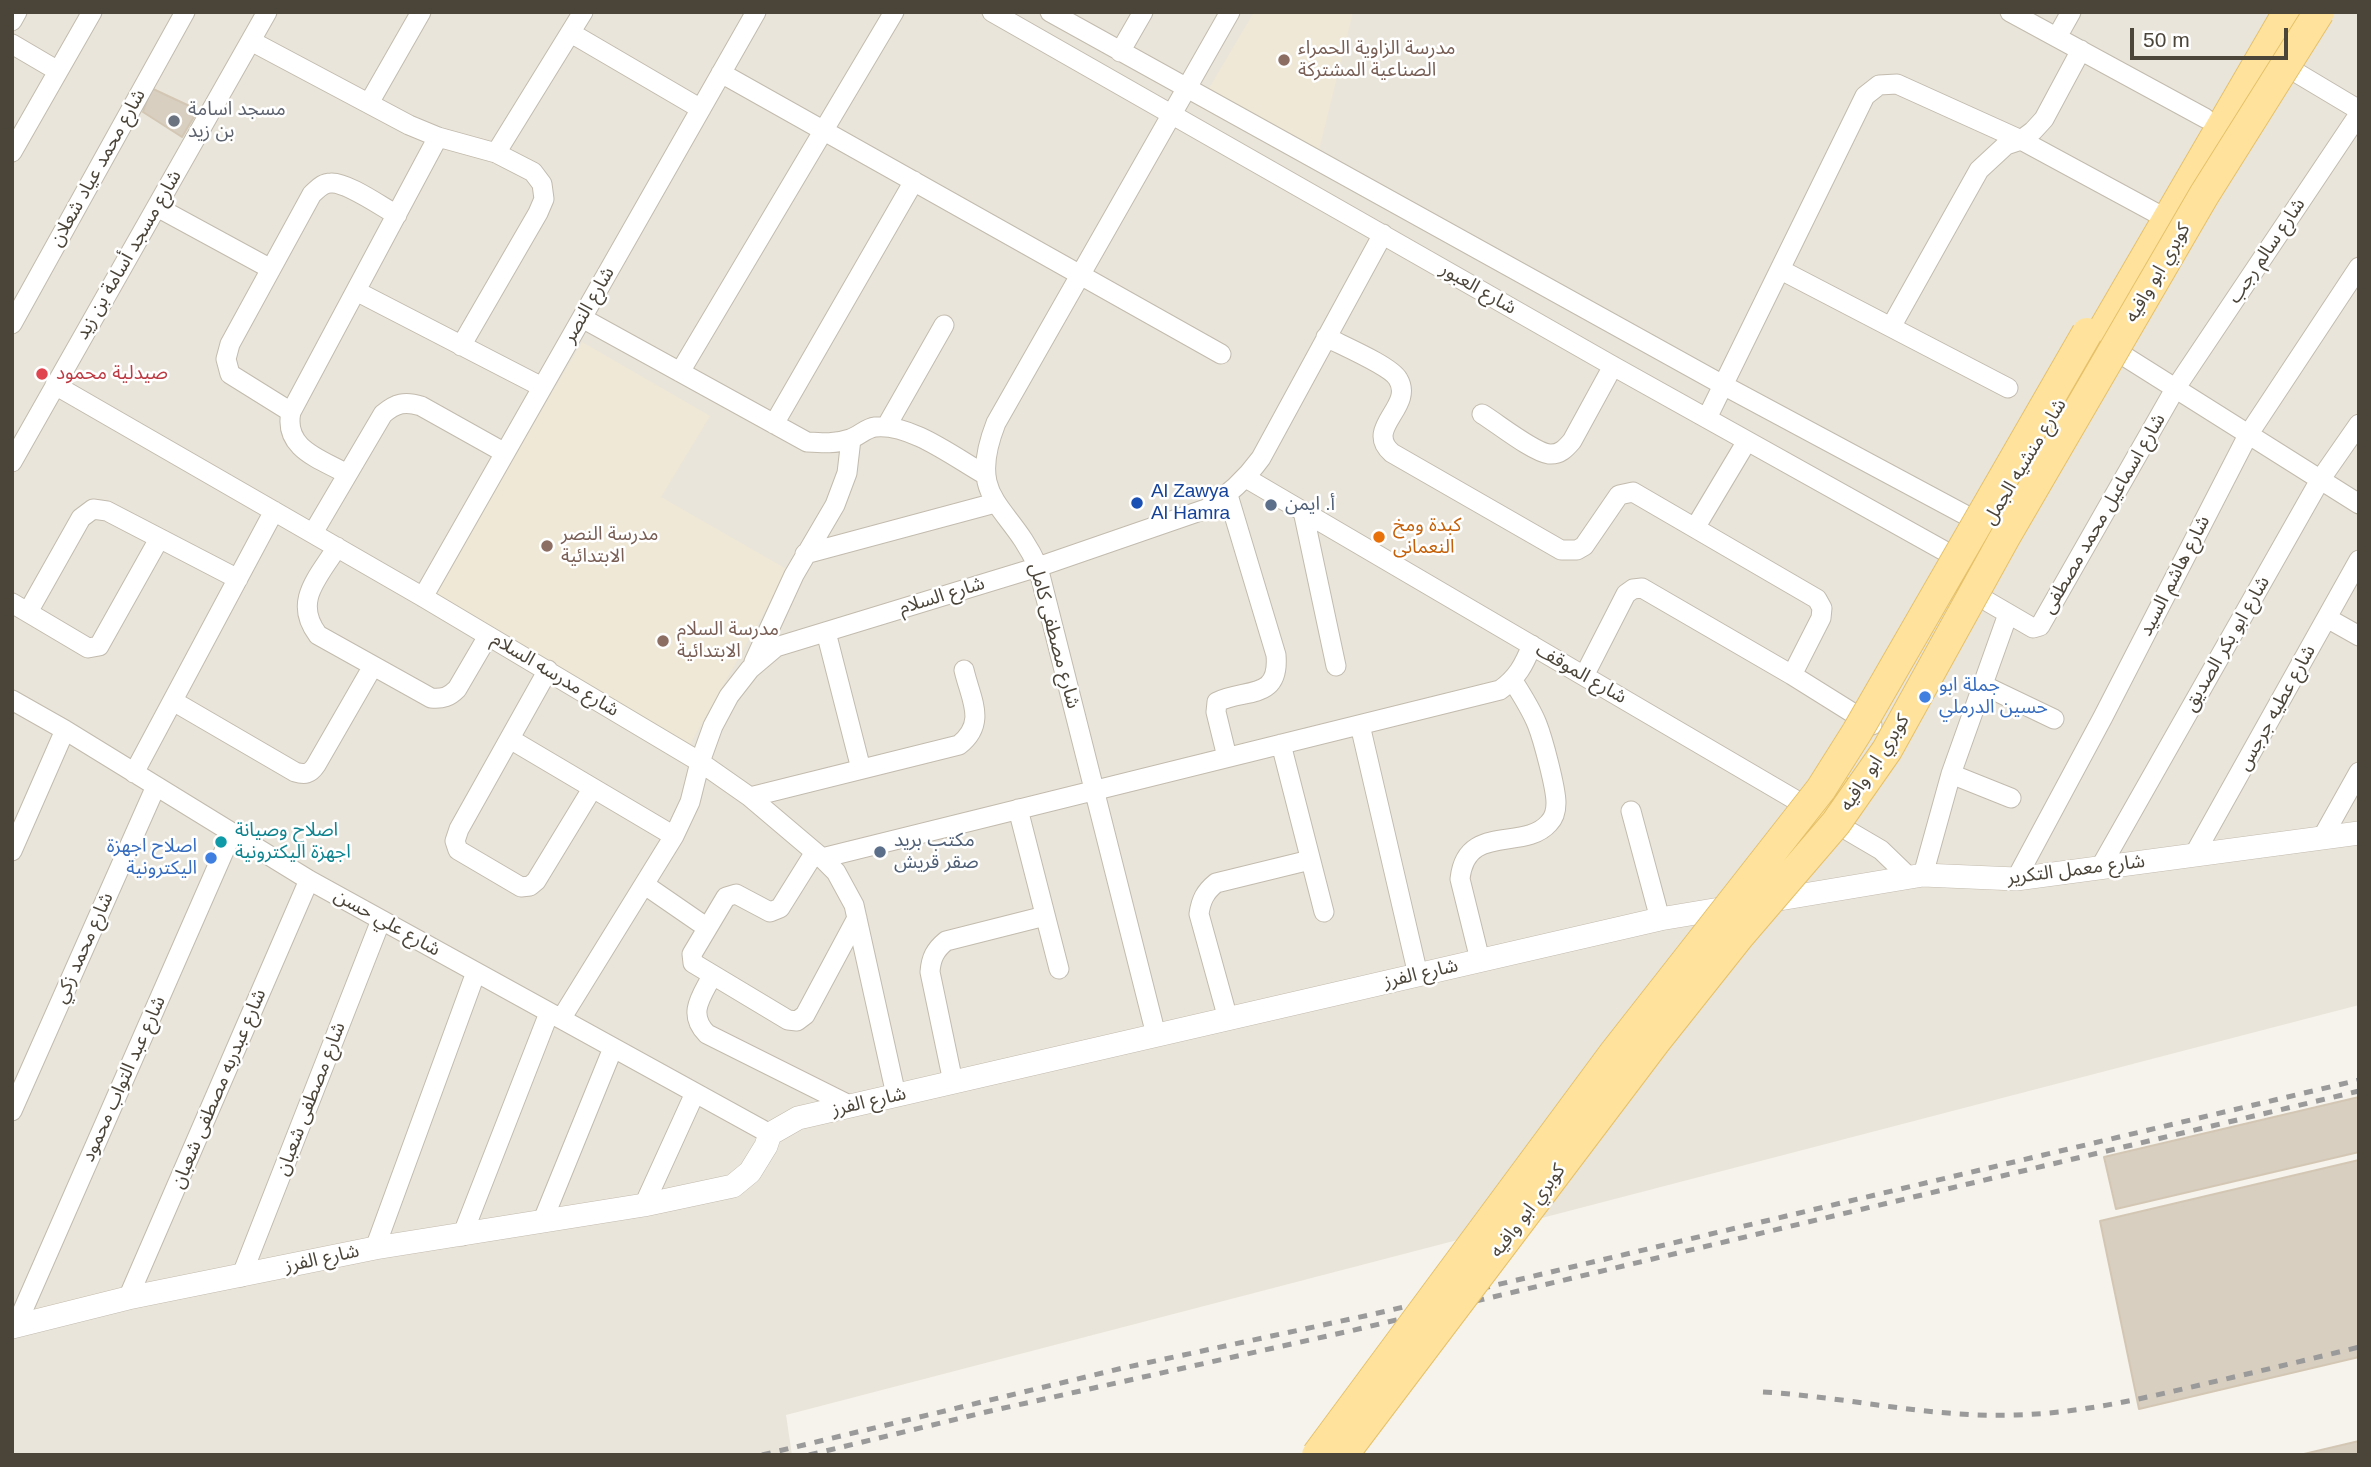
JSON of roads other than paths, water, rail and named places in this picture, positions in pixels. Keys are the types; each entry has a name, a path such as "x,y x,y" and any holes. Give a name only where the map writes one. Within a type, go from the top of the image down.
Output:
{"main road":[{"name":"شارع منشيه الجمل","path":"2093,336 2154,212 2264,12"},
{"name":"شارع منشيه الجمل","path":"1752,905 1820,814 1875,727 2093,336 2288,12"},
{"name":"كوبري ابو وافيه","path":"1343,1455 1655,1042 1740,935 1836,823 1888,750 2005,537 2197,207 2319,12"},
{"name":"كوبري ابو وافيه","path":"1317,1455 1615,1052 1821,789 2093,336"}],"street":[{"path":"12,22 18,12"},
{"path":"12,152 92,12"},
{"name":"شارع محمد عياد شعلان","path":"12,324 185,12"},
{"name":"شارع مسجد أسامة بن زيد","path":"12,462 267,12"},
{"path":"369,103 421,12"},
{"name":"شارع النصر","path":"423,597 756,12"},
{"path":"680,372 894,12"},
{"name":"شارع العبور","path":"992,12 1170,116 1747,441 1960,573"},
{"name":"شارع العبور","path":"1051,12 1079,19 1120,52 1723,386 1987,526"},
{"path":"1120,52 1143,12"},
{"path":"582,318 807,442 830,444 851,439 872,427 886,427 908,431 984,474 984,456 996,422 1230,12"},
{"path":"2010,12 2205,118"},
{"path":"2057,37 2071,12"},
{"path":"496,153 571,33 580,13"},
{"path":"571,33 701,109"},
{"path":"251,41 409,125 496,153 533,172 542,184 544,199 461,346"},
{"path":"12,44 58,71"},
{"path":"1891,327 1979,170 2006,145 2021,140 2044,119 2081,50"},
{"path":"2264,54 2359,112"},
{"path":"721,73 1221,354"},
{"path":"1707,418 1865,96 1879,85 1897,84 2021,140 2154,212"},
{"name":"شارع سالم رجب","path":"2175,389 2359,112"},
{"path":"347,474 299,446 291,437 291,412 438,136"},
{"path":"774,424 914,181"},
{"path":"291,412 230,374 226,359 230,344 312,194 320,186 332,183 343,186 397,215"},
{"path":"157,207 271,269"},
{"name":"شارع السلام","path":"462,1236 555,1016 645,886 674,836 690,802 713,726 729,696 750,669 776,647 1038,567 1206,509 1227,495 1246,478 1261,458 1382,234"},
{"name":"شارع هاشم السيد","path":"2016,879 2248,435 2359,267"},
{"path":"1781,270 2008,388"},
{"path":"355,291 542,387"},
{"path":"886,427 944,325"},
{"path":"2093,336 2359,504"},
{"path":"1326,337 1387,368 1398,378 1402,392 1382,436 1384,446 1561,550 1577,550 1584,546 1614,500 1626,492 1639,495 1816,599 1822,608 1821,618 1792,675"},
{"path":"1482,414 1538,451 1551,454 1564,451 1613,366"},
{"name":"شارع مدرسه السلام","path":"55,385 548,670 700,762 750,797 818,855 847,888 857,918 896,1096"},
{"name":"شارع اسماعيل محمد مصطفى","path":"1960,573 2008,614 2033,628 2042,623 2175,389"},
{"path":"313,533 383,414 394,405 408,402 421,406 505,453"},
{"name":"شارع ابو بكر الصديق","path":"2100,868 2320,480 2359,424"},
{"path":"750,669 805,554 835,505 847,473 851,439"},
{"path":"1695,528 1747,441"},
{"name":"شارع مصطفى كامل","path":"984,474 995,503 1022,536 1038,567 1156,1035"},
{"name":"شارع الموقف","path":"1246,478 1881,850 1917,876"},
{"path":"1227,495 1277,665 1275,674 1264,690 1217,702 1216,712 1227,757"},
{"path":"805,554 995,503"},
{"path":"159,539 99,646 88,648 20,608 86,512 100,509 238,579"},
{"path":"134,773 274,511"},
{"path":"1303,511 1336,666"},
{"path":"338,547 309,592 305,607 309,622 318,635 431,698 441,699 450,696 457,689 488,636"},
{"name":"شارع عطيه جرجس","path":"2194,855 2359,560"},
{"path":"1584,676 1626,594 1633,589 1642,588 1792,675 1875,727"},
{"path":"1917,876 2008,614"},
{"path":"2327,618 2359,636"},
{"path":"826,632 861,769"},
{"path":"857,918 805,1015 797,1021 788,1020 712,976 696,966 691,959 722,901 731,895 741,896 770,912 780,908 818,855 1018,809 1492,692 1513,681 1532,645"},
{"path":"173,701 295,772 303,774 311,772 316,765 373,666"},
{"path":"548,670 459,829 455,841 458,850 521,887 530,886 537,881 592,789"},
{"path":"750,797 959,745 971,736 976,721 964,670"},
{"path":"1480,960 1460,878 1461,866 1467,855 1476,847 1538,832 1548,824 1555,813 1556,801 1538,726 1513,681"},
{"path":"1983,685 2054,719"},
{"name":"شارع علي حسن","path":"12,700 309,880 770,1135"},
{"path":"1360,725 1418,975"},
{"path":"12,851 65,730"},
{"path":"510,739 674,836"},
{"path":"1281,744 1324,912"},
{"path":"2322,838 2359,772"},
{"path":"1951,774 2011,798"},
{"name":"شارع محمد زكي","path":"12,1111 156,786"},
{"path":"1018,809 1059,969"},
{"path":"1631,811 1660,919"},
{"name":"شارع عبد التواب محمود","path":"14,1326 232,833"},
{"name":"شارع معمل التكرير","path":"1752,905 1917,876 2016,879 2359,833"},
{"path":"1228,1018 1199,914 1206,891 1216,883 1310,860"},
{"name":"شارع عبدربه مصطفى شعبان","path":"128,1298 309,880"},
{"path":"645,886 706,927"},
{"name":"شارع الفرز","path":"14,1326 128,1298 375,1248 644,1205 733,1186 750,1172 770,1135 798,1118 1660,919 1752,905"},
{"path":"953,1082 930,972 931,960 937,949 946,941 1045,916"},
{"name":"شارع مصطفى شعبان","path":"241,1277 381,920"},
{"path":"375,1248 475,972"},
{"path":"712,976 697,1005 696,1016 707,1034 851,1106"},
{"path":"543,1220 613,1048"},
{"path":"644,1205 695,1093"}],"railway":[{"path":"762,1455 1123,1368 1374,1314 2359,1080"},
{"path":"809,1455 986,1412 1350,1331 2359,1091"},
{"path":"1763,1392 1952,1413 2040,1414 2134,1400 2359,1347"}],"place":[{"name":"مدرسة الزاوية الحمراء الصناعية المشتركة","path":"1284,60"},
{"name":"مسجد اسامة بن زيد","path":"174,121"},
{"name":"صيدلية محمود","path":"42,374"},
{"name":"Al Zawya Al Hamra","path":"1137,503"},
{"name":"أ. ايمن","path":"1271,505"},
{"name":"كبدة ومخ النعمانى","path":"1379,537"},
{"name":"مدرسة النصر الابتدائية","path":"547,546"},
{"name":"مدرسة السلام الابتدائية","path":"663,641"},
{"name":"جملة ابو حسين الدرملي","path":"1925,697"},
{"name":"اصلاح وصيانة اجهزة اليكترونية","path":"221,842"},
{"name":"مكتب بريد صقر قريش","path":"880,852"},
{"name":"اصلاح اجهزة اليكترونية","path":"211,858"}]}
